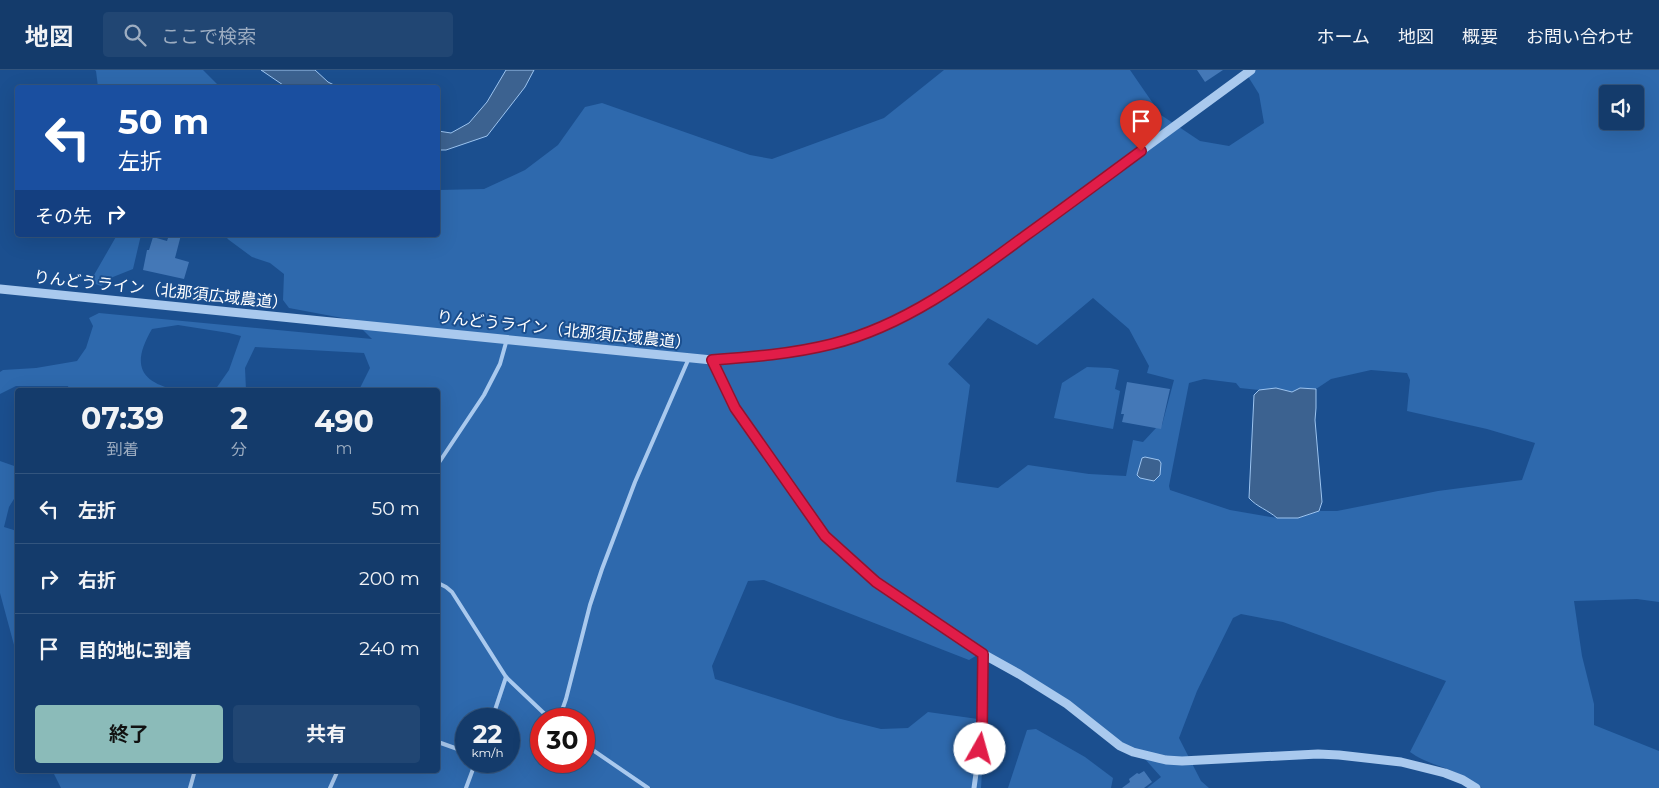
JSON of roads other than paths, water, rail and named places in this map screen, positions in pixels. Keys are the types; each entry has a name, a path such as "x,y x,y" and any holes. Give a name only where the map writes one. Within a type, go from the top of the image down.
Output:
{"street":[{"name":"りんどうライン（北那須広域農道）","path":"0,289 712,360 788,353 833,344 866,332 898,319 941,296 1251,70"},
{"path":"712,360 735,408 825,536 876,582 983,654 1067,704 1120,746 1133,752 1166,760 1182,761 1318,754 1401,762 1445,772 1476,788"},
{"path":"974,788 982,730 983,654"}],"lane":[{"path":"440,461 484,395 500,364 507,339"},
{"path":"563,708 590,605 602,569 635,482 689,358"},
{"path":"440,584 446,586 452,592 506,677 538,708"},
{"path":"496,708 506,677"},
{"path":"440,743 455,748"},
{"path":"595,752 648,788"},
{"path":"190,788 194,773"},
{"path":"330,788 337,773"},
{"path":"466,788 472,773"}]}
